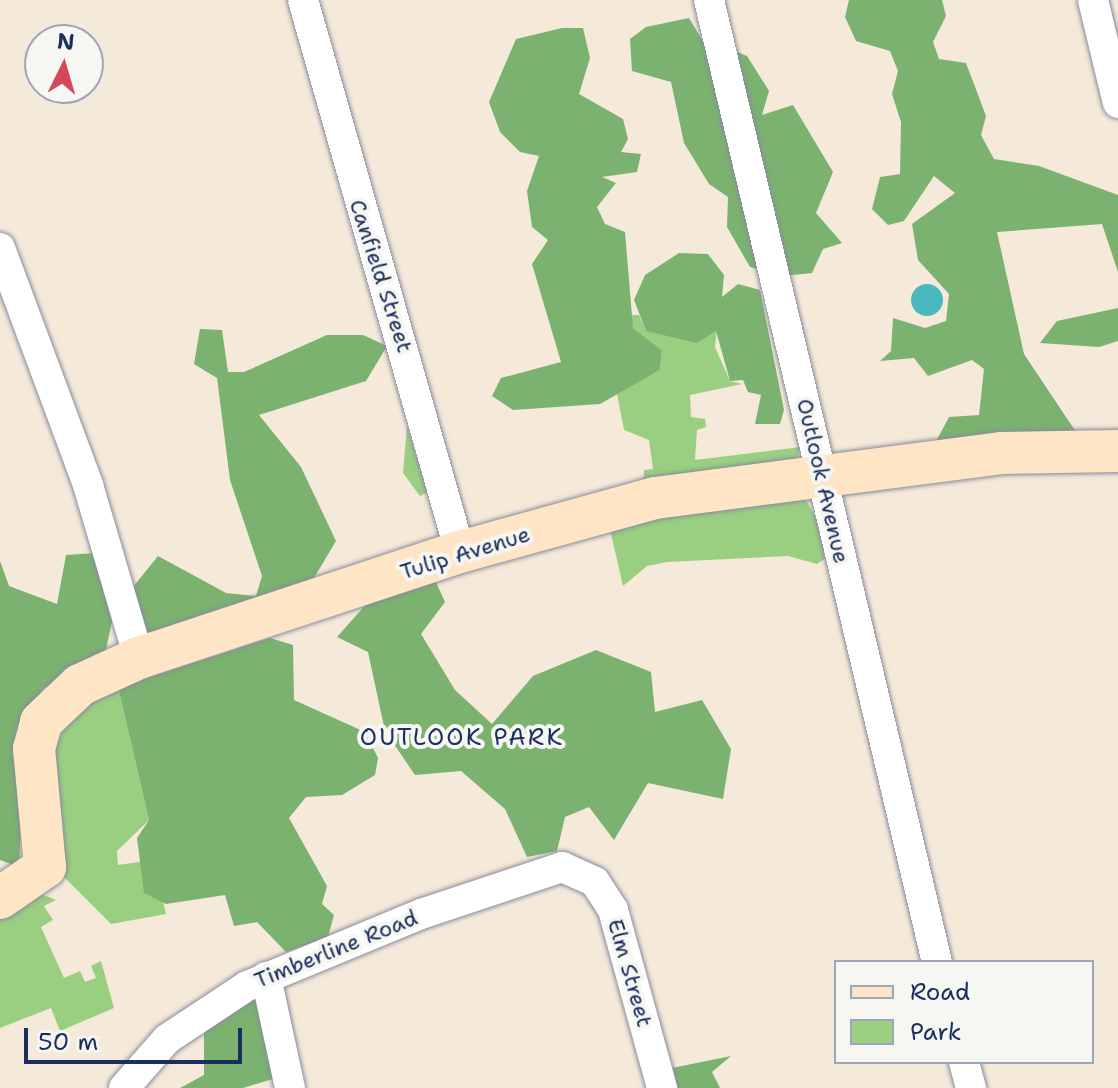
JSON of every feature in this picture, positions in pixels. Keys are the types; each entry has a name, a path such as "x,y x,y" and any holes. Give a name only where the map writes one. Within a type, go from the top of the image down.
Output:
{"street":[{"name":"Canfield Street","path":"303,0 460,552"},
{"name":"Outlook Avenue","path":"709,0 937,960"},
{"path":"1093,0 1118,103"},
{"path":"0,248 88,485 139,658"},
{"name":"Tulip Avenue","path":"0,898 45,867 34,749 41,722 80,685 139,658 460,552 655,498 1001,453 1118,451"},
{"name":"Timberline Road","path":"124,1088 167,1039 266,977 543,869 578,870"},
{"name":"Elm Street","path":"578,870 613,910 662,1088"},
{"path":"266,977 290,1088"},
{"path":"965,1064 971,1088"}],"green space":[{"path":"849,0 942,0 946,16 933,42 939,59 966,63 986,116 981,135 994,159 1039,166 1118,195 1118,272 1102,224 997,232 1024,354 1076,432 934,445 949,417 979,415 984,369 972,360 928,376 914,358 880,361 891,351 893,318 925,328 946,321 949,294 918,260 912,224 955,193 934,176 904,221 888,225 872,209 880,177 900,174 901,122 892,94 898,71 890,51 856,41 845,17"},
{"path":"689,18 710,53 728,48 747,56 769,91 762,115 793,105 833,172 816,213 842,243 823,249 812,273 783,276 750,267 727,227 728,197 709,184 684,143 671,82 632,71 630,39 646,27"},
{"path":"562,28 583,28 590,58 579,94 623,119 628,139 621,152 641,154 637,172 602,177 616,183 597,207 605,224 625,232 633,328 662,350 660,370 600,404 513,410 492,396 501,378 561,362 532,264 548,240 532,227 527,191 539,156 520,152 500,132 489,102 516,39"},
{"path":"679,253 708,254 724,275 722,297 738,284 760,290 784,410 780,424 755,424 761,395 748,392 743,380 730,381 716,331 697,343 646,331 634,300 645,275"},
{"path":"1118,308 1118,341 1099,347 1040,343 1057,321"},
{"path":"631,315 639,315 646,331 717,327 715,347 730,381 742,384 690,395 691,417 705,419 706,427 697,430 695,460 801,447 796,461 643,485 644,470 653,469 649,440 624,430 617,394 660,370 662,350 633,328"},
{"path":"200,329 222,330 228,372 244,372 327,335 363,335 387,346 366,381 259,415 301,467 336,541 308,588 149,640 133,587 158,556 226,593 256,596 262,576 230,480 217,378 194,364"},
{"path":"407,426 428,492 420,496 403,473"},
{"path":"802,493 820,525 825,559 817,564 788,556 667,562 647,566 623,586 608,521"},
{"path":"96,553 115,608 105,654 44,688 27,713 19,867 0,860 0,561 9,586 57,604 66,555"},
{"path":"435,580 445,602 421,634 455,690 492,724 533,676 596,650 651,672 655,712 702,700 731,749 723,799 648,783 614,840 589,807 565,817 557,851 527,857 505,809 461,771 415,775 385,731 368,652 337,637 376,593"},
{"path":"270,638 293,645 294,700 365,732 378,758 375,775 342,795 306,797 289,818 327,886 322,904 334,915 328,937 286,952 257,922 234,926 225,895 166,904 144,893 137,838 149,820 118,687"},
{"path":"118,687 149,820 117,851 118,865 153,860 166,914 111,924 56,869 52,752 77,705"},
{"path":"41,894 56,900 44,906 53,920 41,927 64,978 80,971 85,982 96,978 91,966 101,961 114,1008 60,1031 51,1008 0,1028 0,907"},
{"path":"257,997 276,1078 243,1088 180,1088 204,1075 204,1023"},
{"path":"731,1056 712,1072 720,1088 677,1088 672,1068"}],"water":[{"path":"927,284 938,289 943,300 938,311 927,316 916,311 911,300 916,289"}],"district":[{"name":"OUTLOOK PARK","path":"462,738"}]}
